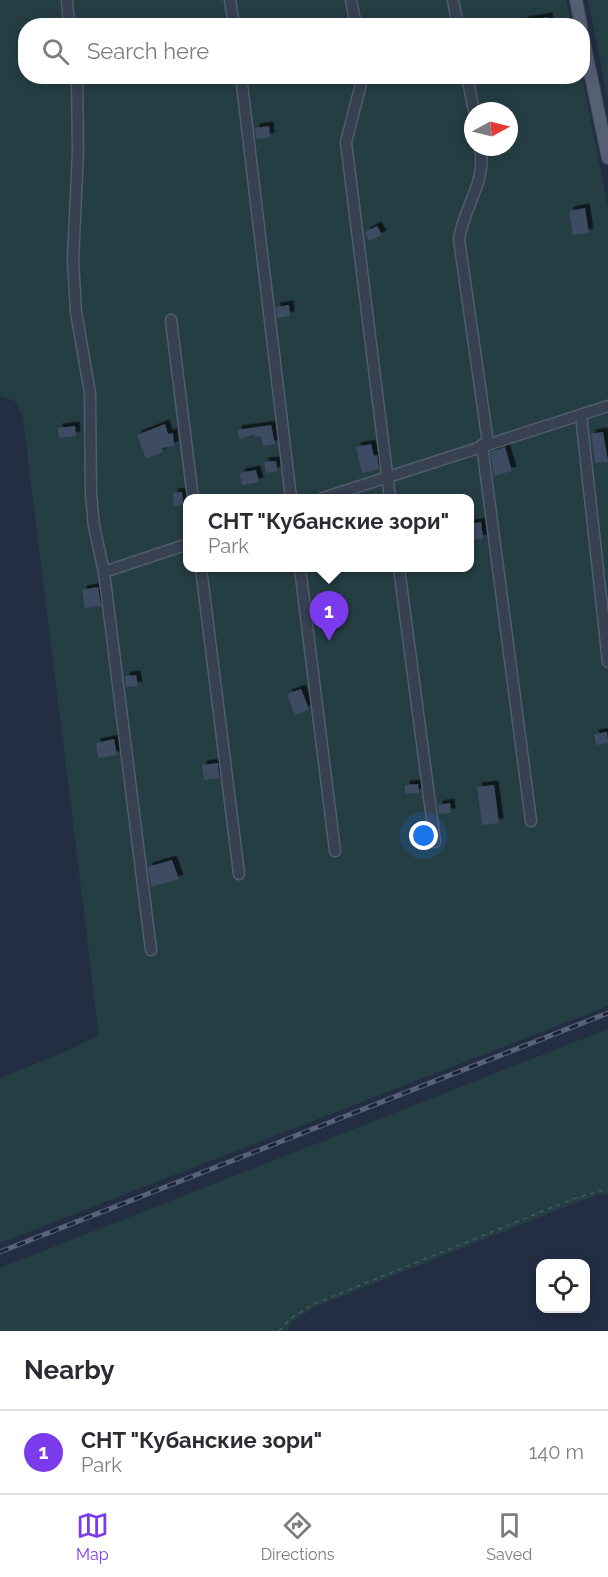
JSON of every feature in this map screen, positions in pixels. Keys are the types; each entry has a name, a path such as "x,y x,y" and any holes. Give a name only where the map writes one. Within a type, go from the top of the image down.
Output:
{"main road":[{"path":"576,0 579,18"},
{"path":"590,71 608,158"}],"lane":[{"path":"67,0 68,18"},
{"path":"230,0 233,18"},
{"path":"351,0 354,18"},
{"path":"453,0 456,18"},
{"path":"77,84 78,152 73,260 76,312 90,393 91,495 94,526 104,572 151,950"},
{"path":"242,84 291,494"},
{"path":"361,84 346,142 389,494"},
{"path":"469,84 472,102"},
{"path":"481,156 483,170 465,212 459,239 531,821"},
{"path":"171,320 193,494"},
{"path":"335,494 608,406"},
{"path":"581,415 608,662"},
{"path":"104,572 183,546"},
{"path":"202,572 239,874"},
{"path":"301,572 335,851"},
{"path":"400,572 435,842"}],"path":[{"path":"281,1330 299,1312 314,1304 573,1199 608,1189"}],"green space":[{"path":"0,0 566,0 570,18 18,18 18,84 583,84 608,207 608,1006 0,1243 0,1078 67,1051 99,1035 23,417 15,401 0,396"},
{"path":"588,0 608,0 608,100"},
{"path":"608,1029 608,1193 585,1199 315,1307 292,1322 287,1331 0,1331 0,1268"}],"building":[{"path":"269,126 270,137 256,139 255,128"},
{"path":"585,208 589,233 573,235 569,211"},
{"path":"377,226 382,235 369,241 365,232"},
{"path":"289,305 290,316 277,318 276,307"},
{"path":"165,424 168,434 173,433 174,446 162,448 163,452 146,459 137,435"},
{"path":"271,425 275,444 263,446 261,436 255,437 255,434 240,439 237,430"},
{"path":"75,426 76,436 59,438 58,428"},
{"path":"603,432 608,462 595,463 591,434"},
{"path":"371,444 374,456 377,455 379,469 362,473 356,447"},
{"path":"505,447 512,471 494,476 490,452"},
{"path":"276,461 277,471 266,473 264,462"},
{"path":"256,470 259,482 242,485 240,473"},
{"path":"182,492 183,505 174,506 173,493"},
{"path":"481,522 483,539 474,540 474,523"},
{"path":"98,587 101,606 85,608 82,590"},
{"path":"136,675 138,686 126,687 125,676"},
{"path":"301,689 309,709 295,715 287,694"},
{"path":"607,732 608,743 596,745 594,734"},
{"path":"114,739 117,755 98,758 96,743"},
{"path":"218,763 219,778 204,780 202,765"},
{"path":"418,784 419,793 405,794 405,785"},
{"path":"494,785 499,823 482,825 477,787"},
{"path":"450,803 451,813 439,814 438,805"},
{"path":"172,860 179,879 151,887 148,867"}],"railway":[{"path":"0,1252 608,1013"}],"place":[{"name":"СНТ \"Кубанские зори\"","path":"329,641"}]}
